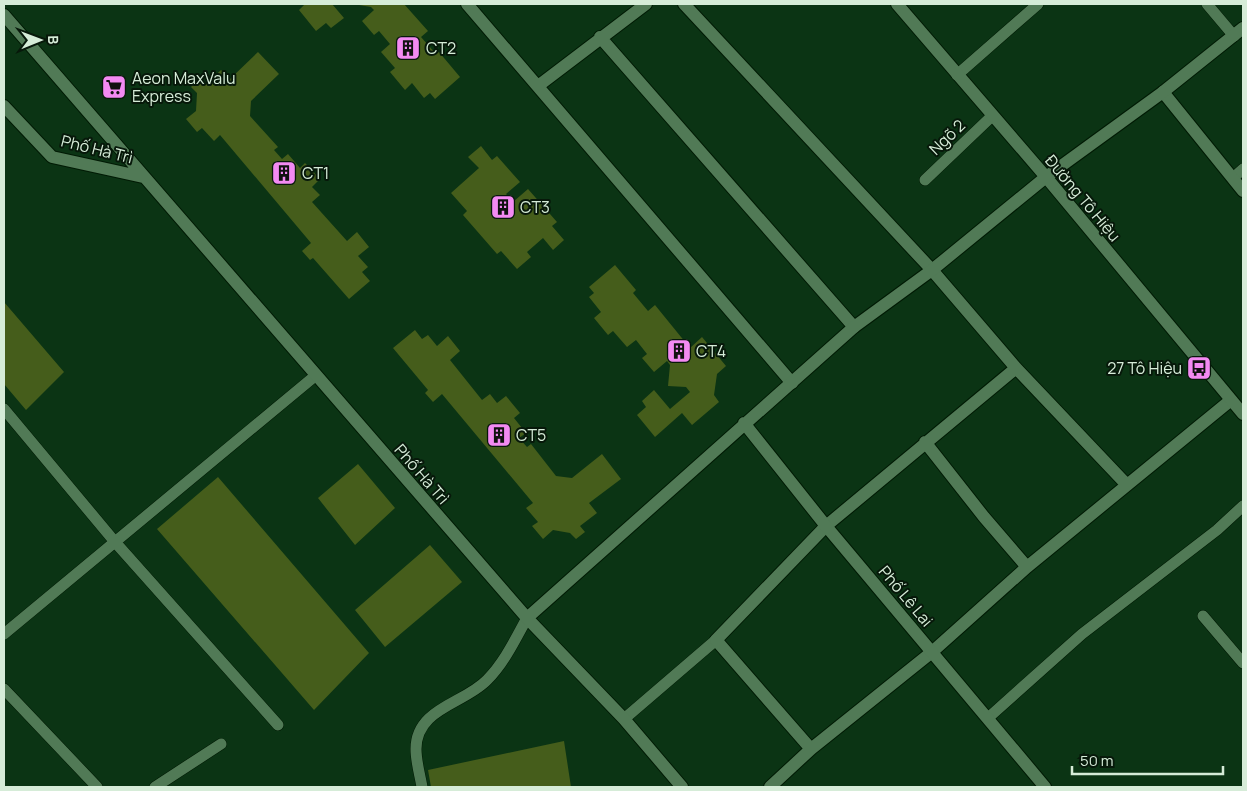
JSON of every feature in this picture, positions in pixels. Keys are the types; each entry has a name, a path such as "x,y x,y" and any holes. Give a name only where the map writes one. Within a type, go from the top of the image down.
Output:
{"street":[{"path":"467,4 792,383"},
{"path":"538,86 600,37 646,4"},
{"path":"684,4 932,270 1016,368 1127,485"},
{"name":"Đường Tô Hiệu","path":"897,4 991,117 1046,177 1243,414"},
{"name":"Phố Hà Trì","path":"4,15 527,618 624,719 682,787"},
{"path":"527,618 854,327 932,270 1046,177 1163,92 1238,32"},
{"path":"600,37 854,327"},
{"path":"1163,92 1243,191"},
{"name":"Phố Hà Trì","path":"4,106 52,157 143,177"},
{"path":"811,750 716,640 826,526 1016,368"},
{"path":"770,787 811,750 932,652 1027,567 1231,400"},
{"name":"Phố Lê Lai","path":"744,423 826,526 1045,787"},
{"path":"925,442 984,517 1027,567"}],"lane":[{"path":"957,76 1038,4"},
{"path":"1207,4 1238,32"},
{"name":"Ngõ 2","path":"925,180 991,117"},
{"path":"1233,178 1243,169"},
{"path":"4,634 316,376"},
{"path":"4,409 116,542 278,725"},
{"path":"988,718 1082,634 1138,588 1217,530 1243,506"},
{"path":"1203,616 1243,663"},
{"path":"422,787 416,755 418,733 439,709 487,681 506,657 527,618"},
{"path":"624,719 716,640"},
{"path":"4,689 97,787"},
{"path":"155,787 221,744"}],"building":[{"path":"305,4 332,4 344,18 331,28 326,23 316,31 299,10"},
{"name":"CT2","path":"353,4 404,4 428,31 421,37 436,54 439,52 460,77 435,99 430,93 424,98 412,83 405,90 390,72 395,68 381,52 390,44 379,31 374,35 362,21 374,10 371,7"},
{"name":"CT1","path":"258,52 279,74 251,101 250,116 278,147 274,150 282,159 288,154 300,168 305,163 320,179 312,187 320,195 312,202 347,241 357,232 369,247 358,256 368,267 362,272 370,281 349,299 313,258 310,260 302,251 311,243 220,135 214,141 202,128 197,132 186,119 196,111 197,93 191,87 199,79 205,85 221,70 230,79"},
{"name":"CT3","path":"481,146 492,160 497,156 520,182 506,194 513,202 528,189 557,222 552,226 564,240 553,250 543,238 527,252 531,257 517,269 501,251 497,254 463,215 467,211 451,193 479,168 468,157"},
{"name":"CT4","path":"615,265 636,290 633,293 648,311 655,305 690,348 702,337 726,366 717,374 714,395 719,402 692,425 682,413 655,437 637,415 646,407 642,401 654,390 670,409 690,392 686,387 668,386 670,365 667,361 654,372 642,358 647,354 636,340 627,347 613,331 608,335 594,318 601,312 589,297 594,293 589,287"},
{"path":"4,302 64,372 26,410 4,384"},
{"name":"CT5","path":"415,330 422,339 428,335 437,346 448,336 460,351 450,360 482,400 490,394 497,403 506,396 520,413 514,418 526,433 519,438 527,447 531,444 556,476 572,478 602,454 621,479 589,503 597,513 580,526 585,532 576,539 570,533 553,530 543,539 532,526 538,522 526,508 533,503 442,394 433,402 425,393 428,390 393,348"},
{"path":"358,464 395,508 355,545 318,498"},
{"path":"218,477 369,653 314,710 157,529"},
{"path":"430,545 462,582 385,647 355,610"},
{"path":"564,741 571,787 431,787 428,770"}],"place":[{"name":"CT2","path":"408,48"},
{"name":"Aeon MaxValu Express","path":"114,87"},
{"name":"CT1","path":"284,173"},
{"name":"CT3","path":"503,207"},
{"name":"CT4","path":"679,351"},
{"name":"27 Tô Hiệu","path":"1199,368"},
{"name":"CT5","path":"499,435"}]}
